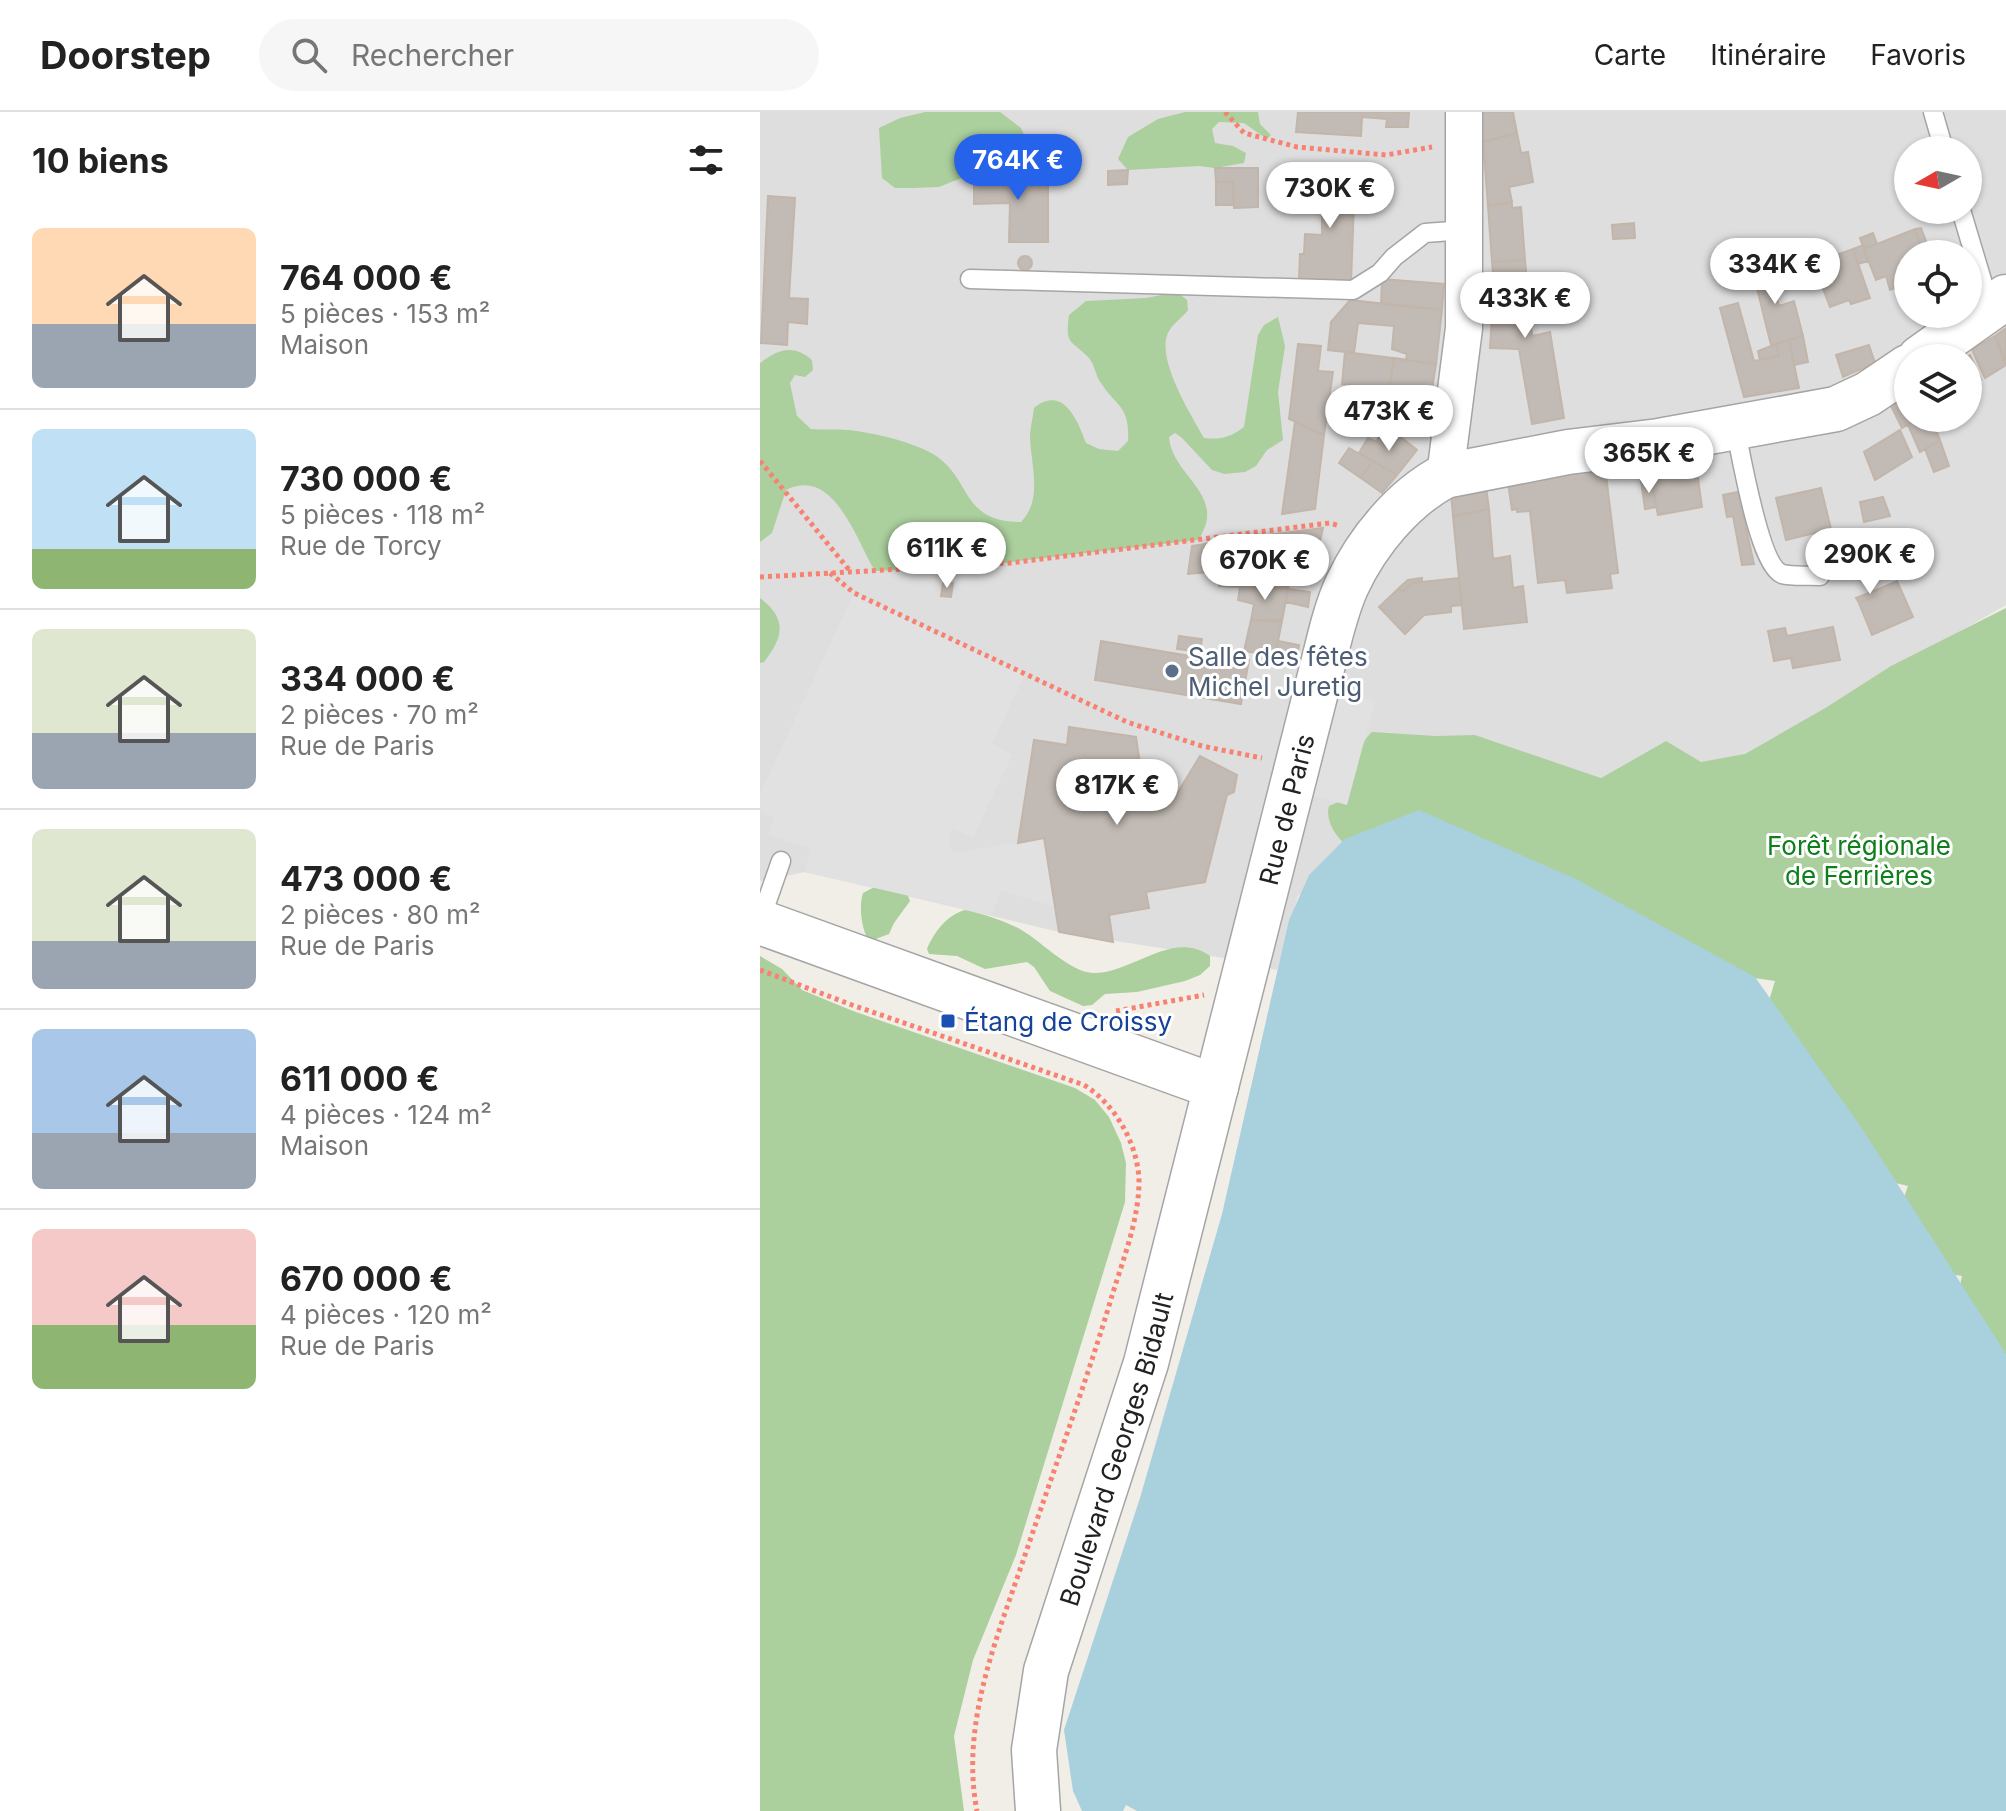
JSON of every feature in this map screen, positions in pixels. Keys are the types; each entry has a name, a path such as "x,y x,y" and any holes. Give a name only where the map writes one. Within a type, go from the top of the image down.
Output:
{"street":[{"path":"1445,476 1464,328 1464,129"},
{"path":"1940,344 1998,302"},
{"name":"Rue de Paris","path":"1216,1087 1339,605 1354,571 1377,537 1417,495 1445,476 1568,452 1659,441 1836,409 1868,394 1894,376"},
{"path":"760,922 1091,1065 1216,1087"},
{"name":"Boulevard Georges Bidault","path":"1038,1811 1034,1750 1046,1671 1146,1363 1216,1087"}],"lane":[{"path":"1933,112 1940,136"},
{"path":"1967,224 1998,302"},
{"path":"970,279 1353,290 1380,273 1394,257 1425,233 1465,230"},
{"path":"1735,427 1760,537 1771,565 1782,574 1820,576"},
{"path":"760,922 781,861"}],"path":[{"path":"1225,112 1244,133 1297,147 1386,155 1430,147 1464,129"},
{"path":"760,461 851,572"},
{"path":"760,577 1010,563 1330,523 1377,537"},
{"path":"830,573 854,593 1127,722 1235,753"},
{"path":"760,970 852,1005 1091,1065"},
{"path":"977,1811 975,1731 989,1664 1095,1351 1137,1200 1138,1171 1130,1142 1091,1065 1111,1016 1121,1009 1220,993 1239,997"}],"shaded area":[{"path":"760,112 2006,112 2006,605 1695,783 1666,741 1601,778 1474,735 1298,896 1277,970 1224,958 1059,932 805,872 760,881"},
{"path":"854,593 1025,674 992,744 1012,755 973,838 953,828 949,847 954,853 1044,838 1056,907 1001,890 992,915 805,872 810,848 768,835 774,818 760,811 760,794"},
{"path":"1335,690 1375,701 1347,805 1307,794"}],"green space":[{"path":"925,112 1000,112 1021,128 1035,158 1031,172 974,173 939,187 895,188 882,178 879,128 900,118"},
{"path":"1185,112 1258,112 1260,124 1271,135 1267,139 1244,123 1219,122 1212,129 1215,143 1233,146 1246,153 1244,163 1215,168 1128,170 1118,159 1128,137 1158,119"},
{"path":"1177,292 1187,300 1188,310 1168,333 1167,357 1177,387 1204,438 1226,437 1244,427 1258,335 1264,325 1278,317 1285,346 1278,392 1283,440 1267,450 1256,466 1245,472 1224,474 1212,470 1182,438 1175,433 1169,437 1172,451 1203,498 1207,511 1206,524 1198,540 968,567 875,571 841,510 817,488 803,485 786,490 772,533 760,542 760,363 767,358 792,350 812,360 813,370 805,377 795,375 790,383 797,416 811,429 869,433 924,449 946,464 976,507 1001,520 1021,522 1028,513 1034,492 1030,434 1034,408 1053,400 1061,403 1073,415 1086,443 1099,449 1118,451 1128,441 1127,420 1121,407 1099,380 1090,359 1070,340 1069,315 1086,301 1146,298"},
{"path":"760,598 775,613 780,629 775,645 764,662 760,663"},
{"name":"Forêt régionale de Ferrières","path":"2006,608 2006,1367 1956,1305 1962,1276 1919,1269 1891,1234 1908,1186 1871,1177 1764,1017 1775,981 1720,973 1345,844 1332,827 1328,811 1329,806 1345,799 1362,746 1372,732 1475,735 1601,778 1666,741 1701,762 1745,754 1891,666"},
{"path":"878,885 906,891 910,901 889,934 873,940 867,938 865,933 861,904 863,893"},
{"path":"965,910 1016,927 1064,961 1084,971 1109,971 1153,954 1182,947 1210,956 1210,966 1200,975 1185,981 1137,992 1105,994 1092,1005 1083,1006 1050,991 1027,962 985,969 957,956 929,954 927,949 937,931 952,916"},
{"path":"760,956 782,969 802,990 853,1011 1075,1088 1095,1100 1109,1117 1126,1163 1125,1202 1016,1555 973,1660 954,1736 964,1811 760,1811"}],"water":[{"path":"1419,810 1576,879 1755,977 1863,1130 2006,1354 2006,1811 1137,1811 1126,1805 1123,1811 1082,1811 1073,1791 1064,1730 1140,1498 1222,1214 1289,920 1309,875 1345,839"}],"building":[{"path":"1298,112 1409,112 1408,127 1386,127 1387,119 1362,117 1361,136 1296,132"},
{"path":"1480,112 1513,112 1517,133 1483,142"},
{"path":"1517,133 1521,153 1528,152 1533,182 1509,187 1512,202 1488,206 1483,142"},
{"path":"1215,168 1258,168 1258,207 1234,208 1233,182 1216,182"},
{"path":"1128,170 1127,184 1108,185 1108,171"},
{"path":"1048,172 1048,242 1009,242 1010,203 974,204 974,173"},
{"path":"1304,177 1355,177 1351,282 1299,279 1305,234 1322,235 1322,205 1302,204"},
{"path":"1216,182 1233,182 1234,205 1216,205"},
{"path":"768,196 795,198 789,298 808,299 807,324 788,322 787,345 761,343"},
{"path":"1512,202 1512,208 1521,207 1525,260 1492,262 1488,206"},
{"path":"1634,223 1635,238 1613,239 1612,225"},
{"path":"1921,228 1926,240 1919,240 1915,229"},
{"path":"1915,229 1919,240 1894,240 1894,288 1890,290 1886,276 1876,280 1864,249"},
{"path":"1873,233 1877,244 1864,249 1860,238"},
{"path":"1863,245 1868,261 1858,264 1853,249"},
{"path":"1853,249 1870,298 1851,304 1849,300 1830,307 1817,273 1837,266 1833,256"},
{"path":"1756,250 1760,265 1768,263 1779,306 1794,301 1803,336 1771,345 1748,252"},
{"path":"1025,256 1032,263 1025,270 1018,263"},
{"path":"1525,260 1532,336 1550,332 1564,418 1532,424 1519,349 1490,348 1494,286 1492,262"},
{"path":"1382,279 1444,284 1442,310 1381,304"},
{"path":"1350,300 1442,310 1436,364 1406,360 1407,354 1392,349 1394,326 1358,323 1354,353 1328,350 1331,322"},
{"path":"1738,303 1754,361 1779,356 1776,344 1789,340 1799,388 1744,397 1720,308"},
{"path":"2006,328 2006,361 1995,336"},
{"path":"1803,336 1808,362 1794,365 1789,340"},
{"path":"1995,336 2006,365 1985,378 1982,372 1982,344"},
{"path":"1298,344 1321,346 1318,371 1333,372 1324,435 1289,419"},
{"path":"1776,344 1779,356 1760,360 1758,351"},
{"path":"1869,345 1875,363 1843,377 1836,355"},
{"path":"1345,352 1394,358 1389,389 1342,384"},
{"path":"1394,358 1436,364 1431,395 1389,389"},
{"path":"1389,389 1407,393 1406,400 1388,397"},
{"path":"1295,422 1324,435 1315,509 1282,514"},
{"path":"1381,429 1397,434 1384,445 1377,441"},
{"path":"1901,432 1912,457 1875,480 1864,452"},
{"path":"1911,432 1937,432 1940,440 1920,452"},
{"path":"1397,434 1417,450 1397,475 1359,453 1368,438 1384,445"},
{"path":"1940,440 1949,466 1934,472 1925,449"},
{"path":"1349,448 1372,461 1361,478 1339,463"},
{"path":"1372,461 1397,475 1382,493 1361,478"},
{"path":"1605,467 1618,573 1610,574 1612,588 1567,593 1565,580 1538,583 1530,511 1512,510 1508,483"},
{"path":"1697,471 1702,507 1658,515 1651,480"},
{"path":"1651,480 1657,507 1645,509 1641,481"},
{"path":"1486,487 1489,509 1453,516 1451,493"},
{"path":"1821,488 1831,529 1786,540 1776,498"},
{"path":"1738,492 1754,564 1742,565 1733,516 1727,517 1723,495"},
{"path":"1883,497 1890,516 1864,522 1860,502"},
{"path":"1489,509 1493,559 1510,556 1513,588 1523,586 1527,622 1464,629 1453,516"},
{"path":"1323,528 1317,554 1295,555 1297,546 1281,546 1284,533"},
{"path":"1284,533 1281,546 1297,546 1291,574 1263,572 1264,568 1259,567 1261,557 1266,558 1269,535"},
{"path":"1258,537 1254,559 1237,561 1241,539"},
{"path":"1241,539 1237,561 1224,563 1227,541"},
{"path":"1227,541 1224,563 1210,566 1210,572 1188,574 1192,546"},
{"path":"1295,555 1301,555 1299,574 1291,574"},
{"path":"1237,561 1236,570 1291,574 1288,589 1219,586 1224,563"},
{"path":"1422,578 1422,582 1412,583 1402,592 1399,588 1408,580"},
{"path":"1459,578 1462,605 1451,606 1451,612 1424,615 1405,634 1379,607 1399,588 1402,592 1412,583"},
{"path":"1897,581 1913,617 1872,635 1859,603 1883,593 1881,588"},
{"path":"943,583 953,583 951,597 941,596"},
{"path":"1240,587 1288,589 1282,621 1251,620 1254,604 1238,600"},
{"path":"1881,588 1883,593 1859,603 1856,598"},
{"path":"1288,589 1310,592 1308,607 1286,602"},
{"path":"1251,620 1282,621 1275,656 1244,651"},
{"path":"1833,627 1840,660 1793,668 1791,658 1774,661 1768,631 1785,628 1787,636"},
{"path":"1179,636 1202,639 1200,652 1177,649"},
{"name":"Salle des fêtes Michel Juretig","path":"1101,641 1226,662 1227,656 1249,660 1241,704 1095,680"},
{"path":"1278,641 1299,645 1297,658 1275,654"},
{"path":"1069,727 1136,737 1144,790 1175,797 1200,756 1237,775 1234,792 1227,795 1205,882 1146,892 1149,908 1109,915 1113,942 1059,932 1044,838 1018,843 1034,740 1067,745"}],"place":[{"name":"Salle des fêtes Michel Juretig","path":"1172,671"},
{"name":"Étang de Croissy","path":"948,1021"}]}
